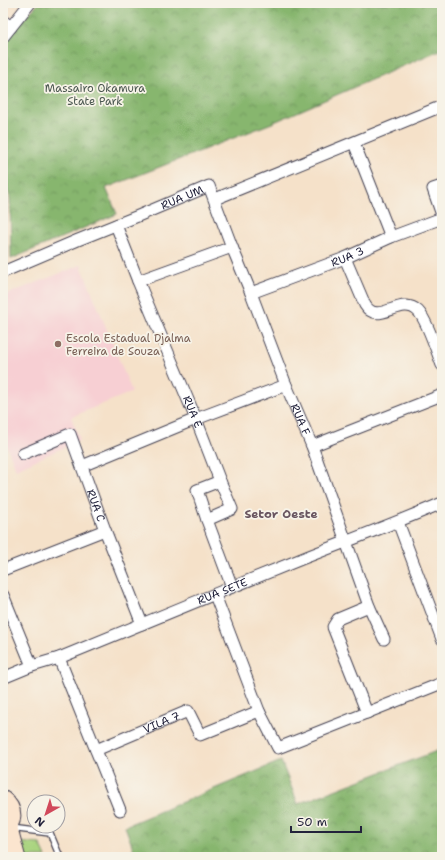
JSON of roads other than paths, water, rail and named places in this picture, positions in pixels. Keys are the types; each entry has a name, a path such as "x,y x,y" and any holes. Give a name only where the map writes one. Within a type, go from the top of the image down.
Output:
{"main road":[{"path":"3,799 11,808 12,818 6,830 17,857"}],"street":[{"path":"3,37 7,24 30,3"},
{"name":"RUA UM","path":"3,272 209,186 214,199 442,106"},
{"path":"354,143 391,237"},
{"path":"442,186 433,189 442,215"},
{"name":"RUA F","path":"214,199 286,385 312,446 369,606 384,639"},
{"name":"RUA 3","path":"251,293 345,258 391,237 442,218"},
{"name":"RUA E","path":"116,225 232,509 207,520"},
{"path":"138,281 232,247"},
{"path":"345,258 364,305 369,311 378,314 402,306 410,306 421,314 442,365"},
{"path":"82,466 196,419 286,385"},
{"path":"312,446 442,395"},
{"name":"RUA C","path":"23,454 70,434 105,530 142,624"},
{"path":"220,481 197,490 232,587"},
{"name":"RUA SETE","path":"3,678 32,666 59,658 442,503"},
{"path":"398,522 442,639"},
{"path":"3,570 105,530"},
{"path":"3,595 32,666"},
{"path":"215,595 259,711 278,748 442,683"},
{"path":"367,713 333,627 338,619 369,606"},
{"path":"59,658 120,810"},
{"name":"VILA 7","path":"96,750 188,712 200,735 259,711"}],"lane":[{"path":"6,830 50,833 60,857"}],"place":[{"name":"Escola Estadual Djalma Ferreira de Souza","path":"58,344"}],"district":[{"name":"Setor Oeste","path":"281,514"}],"park label":[{"name":"Massairo Okamura State Park","path":"95,94"}]}
